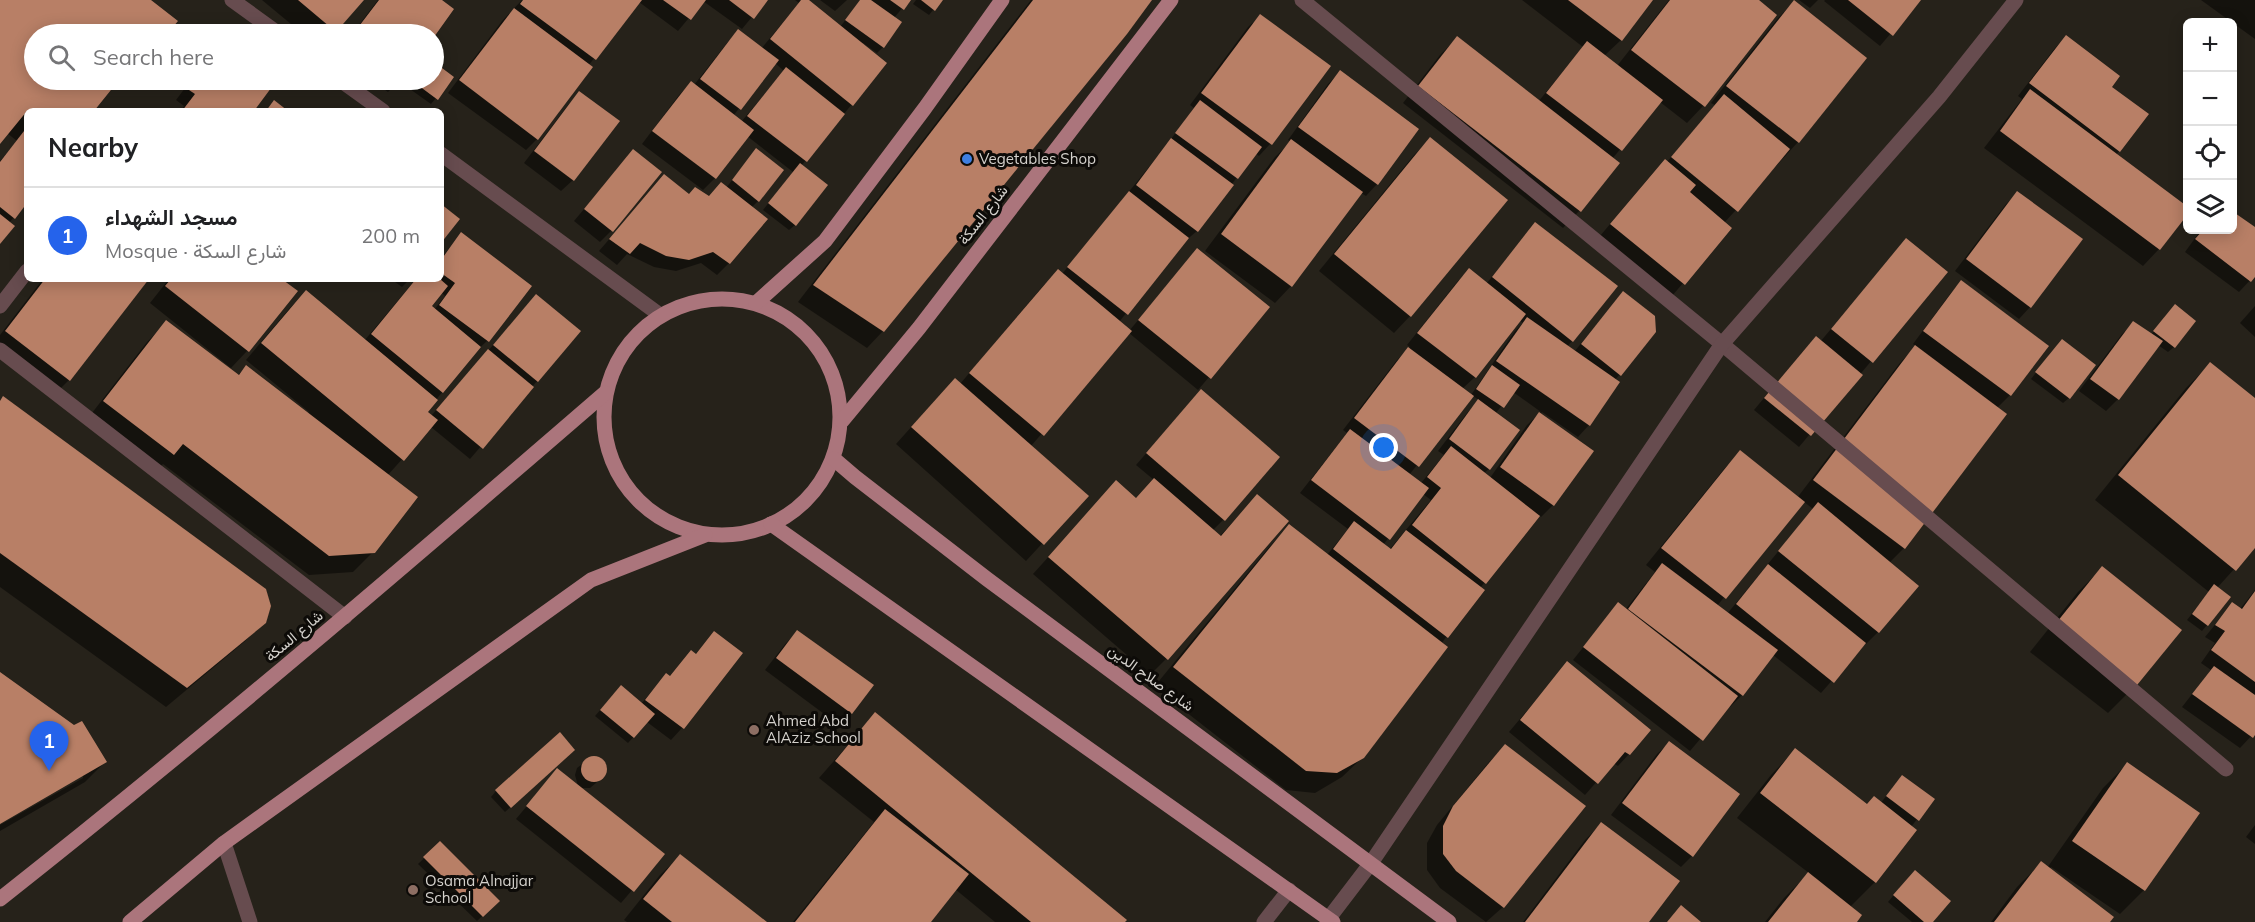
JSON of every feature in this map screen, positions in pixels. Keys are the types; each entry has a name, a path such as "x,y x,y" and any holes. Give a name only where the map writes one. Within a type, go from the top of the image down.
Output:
{"main road":[{"path":"756,303 825,241 925,108 1002,0"},
{"name":"شارع السكة","path":"842,421 919,327 1171,0"},
{"path":"130,922 224,843 591,580 705,535 748,533 785,518 815,493 834,459 842,421 837,382 819,347 792,320 756,303 717,298 678,306 660,315 644,327 619,357 605,393 604,433 615,470 639,502 671,525 705,535"},
{"name":"شارع السكة","path":"0,899 345,617 605,393"},
{"name":"شارع صلاح الدين","path":"834,459 987,579 1449,922"},
{"path":"771,524 1331,920"}],"street":[{"path":"232,0 265,24"},
{"path":"1302,0 1722,345 2226,769"},
{"path":"1331,920 1722,345 1939,97 2016,0"},
{"path":"354,90 378,108"},
{"path":"444,156 660,315"},
{"path":"0,306 24,275"},
{"path":"0,350 345,617"},
{"path":"224,843 250,922"},
{"path":"1264,922 1290,890"}],"building":[{"path":"0,0 151,0 178,21 175,24 24,24 24,90 111,90 96,108 24,108 24,115 0,144"},
{"path":"298,0 364,0 343,24 326,24"},
{"path":"379,0 442,0 454,9 443,24 361,24"},
{"path":"523,0 642,0 596,60 520,4"},
{"path":"663,0 706,0 691,20"},
{"path":"729,0 768,0 754,19"},
{"path":"801,0 809,0 887,63 853,106 770,39"},
{"path":"860,0 871,0 902,22 884,48 845,20"},
{"path":"890,0 911,0 904,10"},
{"path":"921,0 943,0 935,11"},
{"name":"Vegetables Shop","path":"1033,0 1152,0 1127,34 884,332 813,285"},
{"path":"1568,0 1653,0 1622,41"},
{"path":"1670,0 1759,0 1777,15 1705,107 1631,50"},
{"path":"1794,0 1867,58 1799,143 1726,86"},
{"path":"1848,0 1921,0 1893,36"},
{"path":"514,8 593,67 538,140 459,80"},
{"path":"1260,14 1331,66 1272,145 1201,93"},
{"path":"738,29 779,60 741,110 700,79"},
{"path":"2066,35 2120,76 2112,87 2149,114 2120,152 2029,83"},
{"path":"1457,36 1620,163 1581,212 1418,86"},
{"path":"1587,41 1663,100 1622,151 1546,93"},
{"path":"786,67 845,114 807,162 747,116"},
{"path":"444,70 454,77 438,100 424,90 444,90"},
{"path":"1340,70 1419,129 1378,185 1298,127"},
{"path":"691,81 754,130 716,179 652,131"},
{"path":"2030,89 2183,203 2183,220 2160,250 2000,131"},
{"path":"189,90 270,90 256,108 184,108 195,94"},
{"path":"579,91 620,121 574,181 534,151"},
{"path":"1724,94 1790,149 1738,212 1671,157"},
{"path":"274,100 284,108 268,108"},
{"path":"1200,100 1262,147 1238,179 1175,133"},
{"path":"24,131 24,207 15,219 0,207 0,162"},
{"path":"1430,137 1508,200 1411,317 1334,254"},
{"path":"1171,138 1234,185 1198,232 1136,185"},
{"path":"1291,139 1363,192 1292,287 1221,234"},
{"path":"756,148 784,170 759,202 732,180"},
{"path":"633,149 662,172 613,232 584,209"},
{"path":"1665,159 1696,185 1690,192 1732,228 1685,285 1610,224"},
{"path":"800,163 828,185 796,226 768,203"},
{"path":"664,174 689,194 695,187 709,196 721,182 768,219 730,264 713,252 689,260 666,256 640,243 630,254 609,239"},
{"path":"1129,191 1189,238 1128,315 1067,267"},
{"path":"2017,191 2083,239 2031,308 1966,259"},
{"path":"444,206 460,219 444,239"},
{"path":"0,214 15,226 0,244"},
{"path":"2237,214 2255,227 2255,277 2251,282 2195,239 2199,234 2237,234"},
{"path":"1535,222 1618,286 1573,342 1492,277"},
{"path":"461,232 532,286 489,342 439,305 455,283 444,275 444,256"},
{"path":"1906,238 1948,272 1873,363 1831,329"},
{"path":"1197,248 1270,307 1211,379 1138,320"},
{"path":"1469,268 1526,314 1476,378 1417,333"},
{"path":"1058,269 1132,331 1044,436 969,373"},
{"path":"1961,280 2049,346 2011,396 1923,331"},
{"path":"43,282 147,282 70,381 5,331"},
{"path":"168,282 286,282 298,291 249,352 165,286"},
{"path":"414,282 443,282 448,286 432,306 481,347 443,393 371,334"},
{"path":"306,290 438,400 428,412 438,420 404,461 261,343"},
{"path":"1623,291 1655,316 1656,332 1621,376 1581,344"},
{"path":"536,294 581,331 538,382 493,345"},
{"path":"2175,304 2196,321 2175,348 2153,331"},
{"path":"1527,317 1620,382 1590,426 1496,361"},
{"path":"166,320 239,375 246,365 418,497 375,553 329,556 183,444 174,455 103,401"},
{"path":"2133,321 2163,341 2119,400 2090,379"},
{"path":"1816,336 1863,375 1811,436 1764,398"},
{"path":"2062,339 2096,365 2070,399 2035,372"},
{"path":"1915,345 2007,414 1905,549 1813,480"},
{"path":"1408,347 1474,396 1419,467 1354,418"},
{"path":"488,349 534,387 483,449 436,410"},
{"path":"2210,362 2255,398 2255,548 2236,571 2118,475"},
{"path":"1492,365 1520,385 1504,408 1476,389"},
{"path":"955,378 1089,496 1044,545 911,427"},
{"path":"1201,389 1280,457 1225,521 1146,453"},
{"path":"3,396 266,589 271,606 266,623 187,688 0,553 0,401"},
{"path":"1478,399 1520,430 1490,470 1449,439"},
{"path":"1539,412 1594,451 1554,506 1500,467"},
{"path":"1350,429 1429,488 1390,540 1311,480"},
{"path":"1451,446 1540,516 1486,584 1412,525 1441,488 1427,477"},
{"path":"1740,450 1805,502 1726,599 1661,548"},
{"path":"1154,478 1221,536 1257,494 1289,521 1168,660 1048,557 1116,480 1136,498"},
{"path":"1818,502 1919,586 1879,633 1778,551"},
{"path":"1354,521 1391,549 1406,530 1485,590 1448,638 1333,549"},
{"path":"1289,524 1448,647 1364,758 1337,773 1306,771 1173,667"},
{"path":"1662,563 1778,650 1743,696 1628,609"},
{"path":"1768,564 1866,643 1834,683 1736,604"},
{"path":"2102,566 2182,630 2133,690 2053,627"},
{"path":"2214,584 2231,597 2208,626 2192,614"},
{"path":"2255,591 2255,682 2211,650 2225,631 2215,625 2232,602 2242,609"},
{"path":"1618,602 1738,696 1703,741 1583,647"},
{"path":"797,630 874,685 852,714 776,658"},
{"path":"714,631 743,653 684,729 645,700 666,673 670,676 691,650 696,654"},
{"path":"1567,661 1651,730 1630,755 1625,752 1598,784 1520,720"},
{"path":"2214,666 2255,695 2255,735 2253,738 2192,694"},
{"path":"0,672 74,725 82,721 107,762 0,824"},
{"path":"621,685 655,714 634,738 600,710"},
{"path":"875,712 1127,920 1125,922 1031,922 835,761"},
{"path":"560,732 575,750 511,808 495,790"},
{"path":"1669,741 1740,794 1693,857 1622,803"},
{"path":"1505,744 1586,806 1504,908 1456,871 1443,854 1443,826 1453,806"},
{"path":"1795,748 1867,804 1874,796 1917,830 1876,883 1760,793"},
{"path":"594,756 603,760 607,769 603,778 594,782 585,778 581,769 585,760"},
{"path":"2127,762 2200,813 2145,891 2072,841"},
{"path":"557,768 665,854 634,892 526,806"},
{"path":"1902,775 1935,799 1919,821 1886,796"},
{"path":"885,809 969,874 931,922 795,922"},
{"path":"1601,822 1680,881 1649,922 1525,922"},
{"path":"440,841 500,901 483,917 423,857"},
{"path":"680,854 767,922 672,922 643,899"},
{"path":"2041,861 2114,917 2110,922 1994,922"},
{"path":"1915,870 1951,901 1933,922 1924,922 1893,895"},
{"path":"1808,872 1862,915 1857,922 1768,922"},
{"path":"1681,905 1701,922 1667,922"}],"place":[{"name":"Vegetables Shop","path":"967,159"},
{"name":"Ahmed Abd AlAziz School","path":"754,730"},
{"name":"مسجد الشهداء","path":"49,771"},
{"name":"Osama Alnajjar School","path":"413,890"}]}
